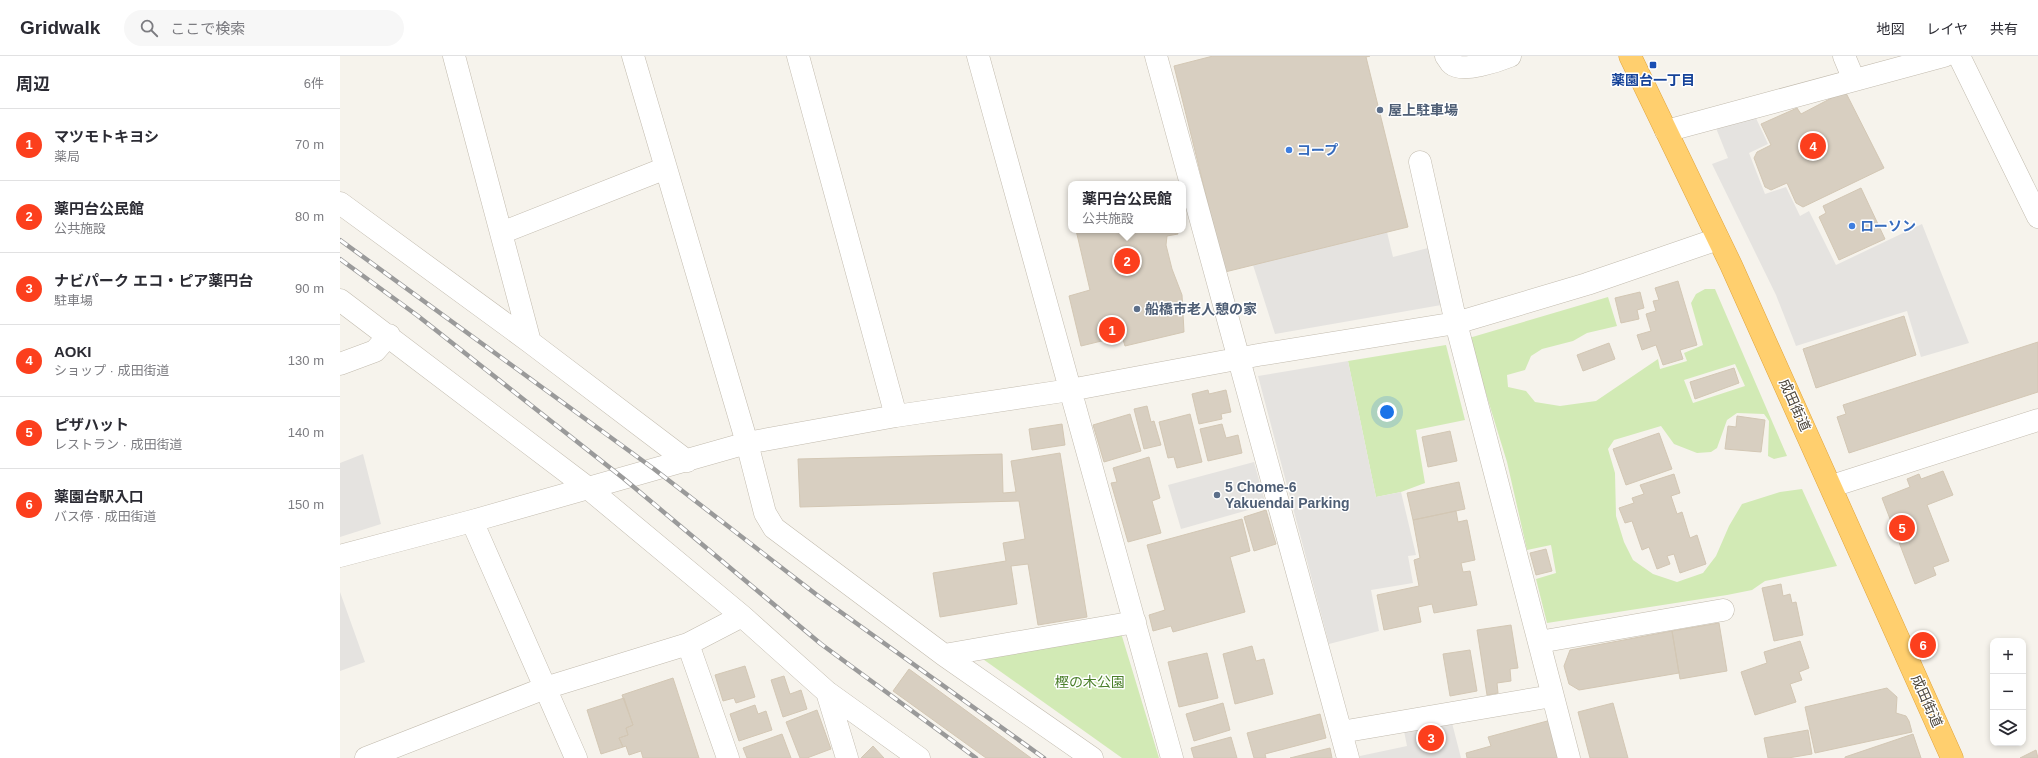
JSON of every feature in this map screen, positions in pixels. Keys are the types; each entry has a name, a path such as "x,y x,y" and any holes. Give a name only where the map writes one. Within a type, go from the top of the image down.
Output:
{"highway":[{"name":"成田街道","path":"1630,56 1718,239 1832,486 1952,758"}],"street":[{"path":"454,56 530,342"},
{"path":"633,56 747,444 765,514 774,528 944,655 1092,758"},
{"path":"798,56 896,416"},
{"path":"978,56 1172,758"},
{"path":"1156,56 1348,758"},
{"path":"1446,56 1452,64 1462,68 1498,61 1510,56"},
{"path":"1844,56 1854,80"},
{"path":"1666,131 1944,56"},
{"path":"1959,56 2038,217"},
{"path":"1420,162 1456,323 1569,758"},
{"path":"501,233 666,168"},
{"path":"340,203 530,342 687,461"},
{"path":"340,556 472,521 747,444 896,416 1070,390 1238,359 1456,323 1587,284 1718,239"},
{"path":"340,300 389,335 588,488 742,616 828,692 919,758"},
{"path":"340,364 375,351 389,335"},
{"path":"1832,486 2038,420"},
{"path":"472,521 576,758"},
{"path":"1538,642 1723,610"},
{"path":"366,758 388,754 545,688 688,644 742,616"},
{"path":"944,655 1135,622"},
{"path":"688,644 728,758"},
{"path":"828,692 847,758"},
{"path":"1341,732 1552,696"}],"green space":[{"path":"1705,289 1715,289 1787,456 1774,459 1768,456 1769,421 1764,414 1737,413 1727,420 1717,448 1711,452 1697,453 1674,444 1661,426 1614,440 1608,449 1615,473 1616,516 1624,542 1633,560 1653,574 1677,582 1703,573 1716,556 1729,526 1742,504 1780,492 1802,489 1837,566 1765,581 1752,590 1727,595 1547,623 1536,579 1556,573 1551,545 1527,550 1507,462 1469,338 1608,297 1617,326 1587,333 1573,341 1542,349 1531,356 1525,370 1507,375 1508,387 1526,391 1535,402 1560,406 1596,401 1658,359 1660,369 1687,361 1684,353 1703,345 1691,303 1696,294","holes":["1735,364 1745,386 1693,403 1684,380"]},
{"path":"1446,345 1465,420 1416,430 1425,483 1401,492 1376,497 1348,361"},
{"name":"樫の木公園","path":"1121,633 1159,758 1122,758 980,657"}],"shaded area":[{"path":"1755,116 1768,144 1749,153 1765,194 1786,187 1800,216 1809,211 1836,265 1922,224 1969,343 1921,357 1907,311 1796,346 1776,295 1712,164 1728,158 1714,123"},
{"path":"1387,232 1393,257 1428,248 1447,304 1275,334 1253,265"},
{"path":"1348,361 1376,497 1401,492 1416,555 1408,556 1413,583 1371,590 1379,631 1329,644 1258,376"},
{"path":"363,454 381,524 340,537 340,463"},
{"name":"5 Chome-6 Yakuendai Parking","path":"1254,462 1266,505 1181,529 1168,485"},
{"path":"340,592 365,662 340,671"},
{"path":"1452,723 1461,758 1360,758 1360,756 1407,746 1404,731"}],"building":[{"path":"1213,56 1370,56 1366,57 1408,227 1225,272 1174,66"},
{"path":"1845,91 1884,168 1803,207 1796,203 1787,183 1771,190 1765,187 1754,158 1757,152 1771,145 1761,124 1797,108 1801,114"},
{"path":"1861,188 1885,239 1839,260 1819,217 1826,213 1823,206"},
{"path":"1077,233 1178,233 1167,236 1166,245 1172,269 1182,295 1184,332 1125,346 1122,336 1081,346 1069,296 1090,290"},
{"path":"1678,281 1697,345 1680,350 1683,359 1663,365 1656,345 1642,350 1637,335 1651,331 1646,314 1656,311 1653,301 1659,300 1655,288"},
{"path":"1640,292 1644,308 1637,310 1639,319 1621,323 1615,298"},
{"path":"1904,316 1916,355 1816,388 1803,349"},
{"path":"2038,342 2038,392 1849,453 1837,417 1846,414 1843,405"},
{"path":"1609,343 1615,359 1583,371 1577,355"},
{"path":"1734,368 1739,383 1695,399 1690,382"},
{"path":"1208,390 1209,394 1226,390 1231,412 1221,414 1222,419 1199,424 1192,394"},
{"path":"1147,406 1151,422 1154,421 1161,445 1144,449 1134,409"},
{"path":"1130,414 1141,451 1104,462 1093,425"},
{"path":"1190,414 1202,462 1177,468 1174,457 1168,458 1159,422"},
{"path":"1737,416 1765,420 1761,452 1725,449 1728,426 1736,427"},
{"path":"1062,424 1065,445 1032,450 1029,429"},
{"path":"1222,424 1226,438 1238,435 1242,453 1208,461 1200,429"},
{"path":"1450,431 1457,461 1428,467 1422,437"},
{"path":"1659,433 1672,469 1626,485 1613,449"},
{"path":"1060,453 1087,617 1038,625 1028,564 1011,566 1017,604 940,617 933,573 1006,561 1003,543 1025,539 1019,501 800,507 798,459 1002,454 1003,493 1016,492 1011,461"},
{"path":"1149,457 1160,498 1152,501 1161,533 1128,542 1111,483 1117,482 1113,468"},
{"path":"1943,471 1953,495 1927,505 1949,561 1933,567 1936,575 1915,584 1882,498 1910,487 1907,479 1919,474 1921,479"},
{"path":"1674,474 1680,493 1671,496 1677,514 1682,512 1690,538 1697,535 1706,564 1680,573 1674,554 1667,556 1670,564 1657,569 1649,547 1642,550 1632,521 1625,523 1619,508 1634,503 1632,498 1644,494 1640,485"},
{"path":"1459,482 1465,509 1413,520 1407,493"},
{"path":"1266,510 1276,544 1254,551 1244,517"},
{"path":"1456,511 1458,522 1467,520 1475,560 1461,563 1463,572 1470,571 1477,605 1434,613 1432,604 1418,607 1421,622 1384,630 1377,595 1419,586 1414,560 1420,558 1413,520"},
{"path":"1242,519 1250,551 1230,557 1245,612 1173,632 1171,626 1153,631 1149,615 1165,610 1147,545"},
{"path":"1546,549 1552,571 1536,575 1530,553"},
{"path":"1781,584 1783,596 1790,594 1792,603 1796,602 1803,635 1774,641 1762,588"},
{"path":"1719,623 1727,671 1680,679 1672,631"},
{"path":"1511,625 1518,668 1510,669 1511,681 1497,683 1498,693 1487,695 1477,630"},
{"path":"1672,631 1679,673 1579,690 1569,684 1564,666 1570,650"},
{"path":"1800,641 1809,668 1799,672 1802,680 1790,684 1796,702 1755,715 1741,672 1767,663 1764,652"},
{"path":"1252,646 1256,661 1264,659 1273,694 1235,704 1223,654"},
{"path":"1470,650 1477,691 1450,696 1443,654"},
{"path":"1207,653 1218,698 1179,707 1168,662"},
{"path":"745,666 755,697 736,703 734,698 723,701 715,675"},
{"path":"909,669 1031,758 986,758 893,691"},
{"path":"784,676 790,694 801,690 807,709 783,717 771,680"},
{"path":"673,678 699,758 643,758 641,751 629,755 626,746 623,747 619,738 628,735 626,728 633,725 622,695"},
{"path":"1887,688 1897,697 1896,713 1906,716 1912,732 1815,753 1805,707"},
{"path":"624,698 633,725 626,728 628,735 619,738 623,747 601,754 587,710"},
{"path":"1223,703 1230,730 1194,741 1186,714"},
{"path":"1613,703 1628,758 1590,758 1578,712"},
{"path":"755,705 758,714 766,711 772,730 739,741 730,714"},
{"path":"817,710 831,749 807,758 800,758 786,722"},
{"path":"1320,714 1326,738 1265,754 1266,758 1254,758 1247,733"},
{"path":"1551,720 1561,758 1467,758 1466,753 1491,746 1488,737"},
{"path":"1808,730 1812,754 1788,758 1768,758 1764,738"},
{"path":"782,734 791,758 747,758 743,748"},
{"path":"1913,734 1921,758 1845,758 1845,757"},
{"path":"1231,737 1237,758 1194,758 1191,748"},
{"path":"873,746 884,758 861,758"},
{"path":"1330,748 1332,758 1290,758"},
{"path":"2036,750 2038,758 2020,758"}],"railway":[{"path":"340,240 654,469 817,595 1044,758"},
{"path":"340,259 418,316 623,478 821,644 976,758"}],"place":[{"name":"薬園台一丁目","path":"1653,65"},
{"name":"屋上駐車場","path":"1380,110"},
{"name":"AOKI","path":"1813,146"},
{"name":"コープ","path":"1289,150"},
{"name":"ローソン","path":"1852,226"},
{"name":"薬円台公民館","path":"1127,261"},
{"name":"船橋市老人憩の家","path":"1137,309"},
{"name":"マツモトキヨシ","path":"1112,330"},
{"name":"5 Chome-6 Yakuendai Parking","path":"1217,495"},
{"name":"ピザハット","path":"1902,528"},
{"name":"薬園台駅入口","path":"1923,645"},
{"name":"ナビパーク エコ・ピア薬円台","path":"1431,738"}]}
